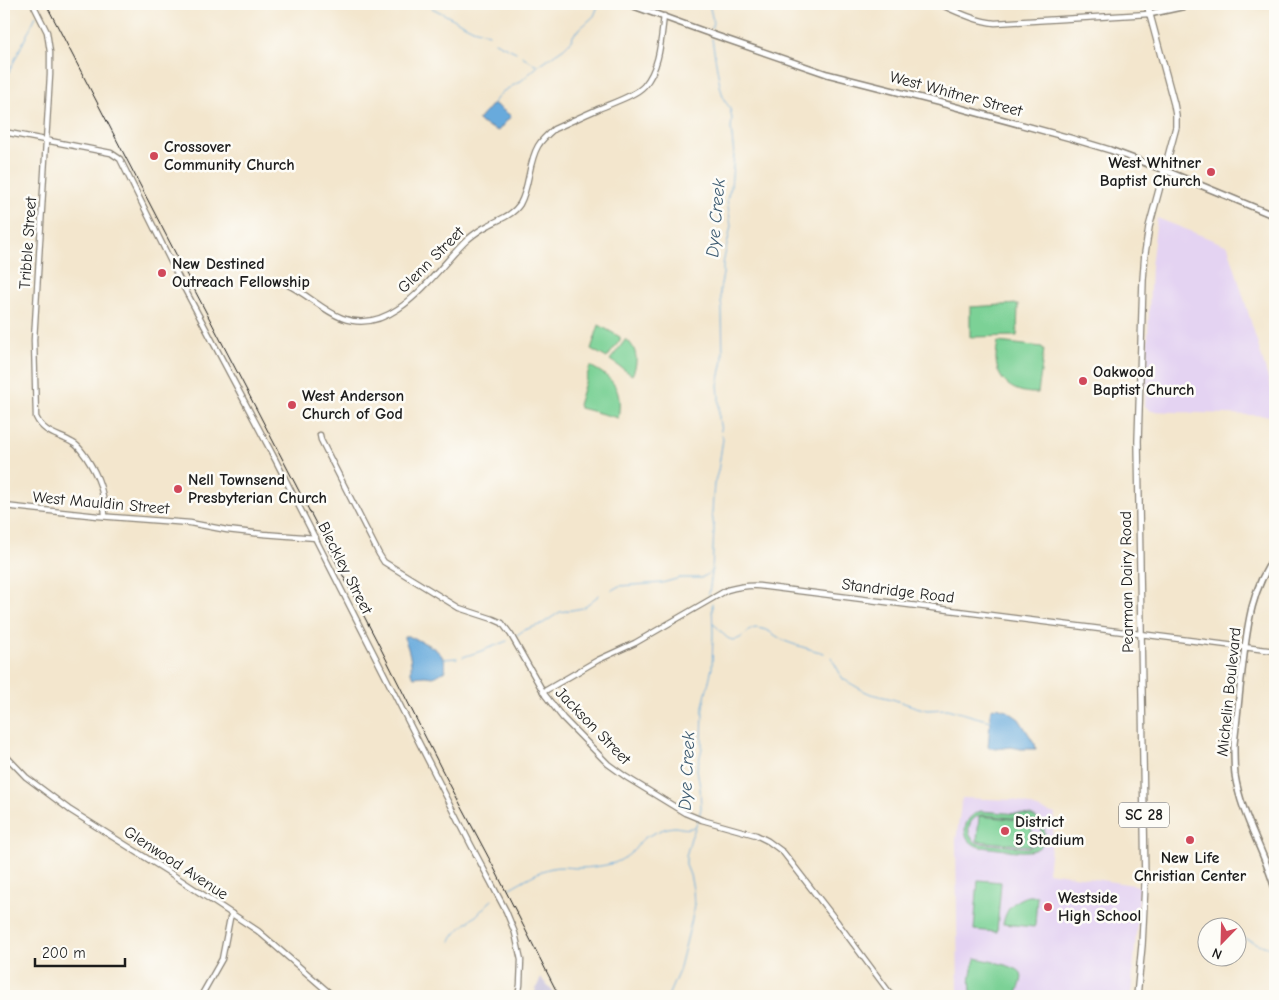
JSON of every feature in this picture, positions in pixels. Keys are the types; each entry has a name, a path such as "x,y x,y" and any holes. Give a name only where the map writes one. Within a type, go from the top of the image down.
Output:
{"highway":[{"name":"SC 28","path":"1147,4 1176,115 1174,136 1164,170"},
{"name":"Pearman Dairy Road","path":"1137,996 1145,884 1138,441 1144,263 1149,227 1164,170"}],"main road":[{"name":"West Whitner Street","path":"628,4 827,74 946,104 1110,150 1275,216"},
{"path":"1149,14 1195,4"},
{"name":"Michelin Boulevard","path":"1275,557 1264,574 1254,597 1249,618 1234,744 1235,774 1242,804 1275,889"}],"street":[{"name":"Tribble Street","path":"33,4 47,32 50,75 34,340 36,417 39,424 45,430 75,443 80,449 102,487 105,516"},
{"path":"939,4 967,17 986,22 1149,14"},
{"name":"Glenn Street","path":"286,284 298,289 333,313 356,321 382,317 412,299 466,241 517,208 525,194 534,156 544,138 554,130 623,99 644,86 655,66 664,16"},
{"name":"Bleckley Street","path":"4,132 111,153 120,159 184,289 258,425 471,845 509,916 521,960 518,996"},
{"name":"Jackson Street","path":"320,434 320,440 384,562 454,605 502,623 543,692 563,718 608,764 647,791 693,816 756,835 783,852 892,996"},
{"name":"West Mauldin Street","path":"4,506 190,523 227,530 316,538"},
{"name":"Standridge Road","path":"543,692 598,660 635,643 714,596 727,590 747,586 1275,651"},
{"name":"Glenwood Avenue","path":"4,754 26,777 70,810 258,931 333,996"},
{"path":"201,996 222,959 232,914"}],"shaded area":[{"path":"1157,218 1228,246 1275,401 1275,416 1151,411 1145,406 1151,266"},
{"name":"Westside High School","path":"962,798 1014,800 1055,814 1048,872 1140,886 1131,996 958,996 956,840"},
{"path":"541,978 553,992 555,996 533,996"}],"green space":[{"path":"1018,304 1017,336 970,337 970,307"},
{"path":"599,325 620,337 620,340 607,358 591,349"},
{"path":"626,339 633,347 636,356 636,365 632,375 610,360"},
{"path":"998,342 1042,347 1044,350 1038,393 1015,389 1004,381 997,367"},
{"path":"590,366 605,375 615,386 619,400 618,418 580,408 578,405"},
{"path":"981,811 1030,815 1036,818 1044,828 1044,840 1036,849 1029,851 980,847 968,840 966,835 966,823 974,814","holes":["982,815 1033,820 1041,827 1042,835 1037,844 1028,848 977,843 970,836 970,823"]},
{"name":"District 5 Stadium","path":"979,816 1033,821 1030,846 977,841"},
{"path":"978,880 1001,882 997,932 974,930"},
{"path":"1028,896 1037,896 1034,927 1003,924 1011,906 1018,900"},
{"path":"976,958 1019,970 1022,978 1016,996 972,996 971,977"}],"water":[{"path":"493,103 511,116 498,131 478,120"},
{"path":"404,636 420,641 439,652 445,664 445,671 433,677 414,677 411,673 410,655"},
{"path":"997,707 1006,710 1019,719 1035,744 1036,749 1011,747 996,749 988,747 991,709"}],"waterway":[{"path":"493,103 502,92 521,81 539,65 564,48 575,33 594,16 599,4"},
{"name":"Dye Creek","path":"709,4 713,21 712,28"},
{"path":"432,8 473,29 489,34"},
{"path":"4,96 5,80 36,16"},
{"name":"Dye Creek","path":"712,39 720,86 724,100 730,108 734,155 731,187 727,199 731,226 720,289 723,360 718,385 721,431"},
{"path":"495,42 516,52"},
{"path":"522,56 538,65"},
{"path":"4,148 7,160 4,210"},
{"name":"Dye Creek","path":"709,594 712,572 714,484 718,471 722,435"},
{"path":"612,590 619,586 662,583 680,578 701,578 710,573"},
{"path":"517,635 524,630 542,624 560,612 583,608 599,595"},
{"name":"Dye Creek","path":"668,996 679,971 694,904 686,856 701,808 697,769 702,748 703,706 712,668 712,603"},
{"path":"713,624 725,636 734,640 741,638 751,629 758,628 767,630 786,642 824,653"},
{"path":"463,657 507,641"},
{"path":"831,657 843,679 871,694 927,710 947,709 990,721"},
{"path":"443,659 457,658"},
{"path":"510,888 547,869 563,867 587,868 614,863 631,853 640,842 656,832 671,827 687,829 694,827"},
{"path":"451,941 459,929 492,900"},
{"path":"1246,939 1272,949"}],"railway":[{"path":"46,4 559,996"}],"place":[{"name":"Crossover Community Church","path":"154,156"},
{"name":"West Whitner Baptist Church","path":"1211,172"},
{"name":"New Destined Outreach Fellowship","path":"162,273"},
{"name":"Oakwood Baptist Church","path":"1083,381"},
{"name":"West Anderson Church of God","path":"292,405"},
{"name":"Nell Townsend Presbyterian Church","path":"178,489"},
{"name":"District 5 Stadium","path":"1005,831"},
{"name":"New Life Christian Center","path":"1190,840"},
{"name":"Westside High School","path":"1048,907"}]}
